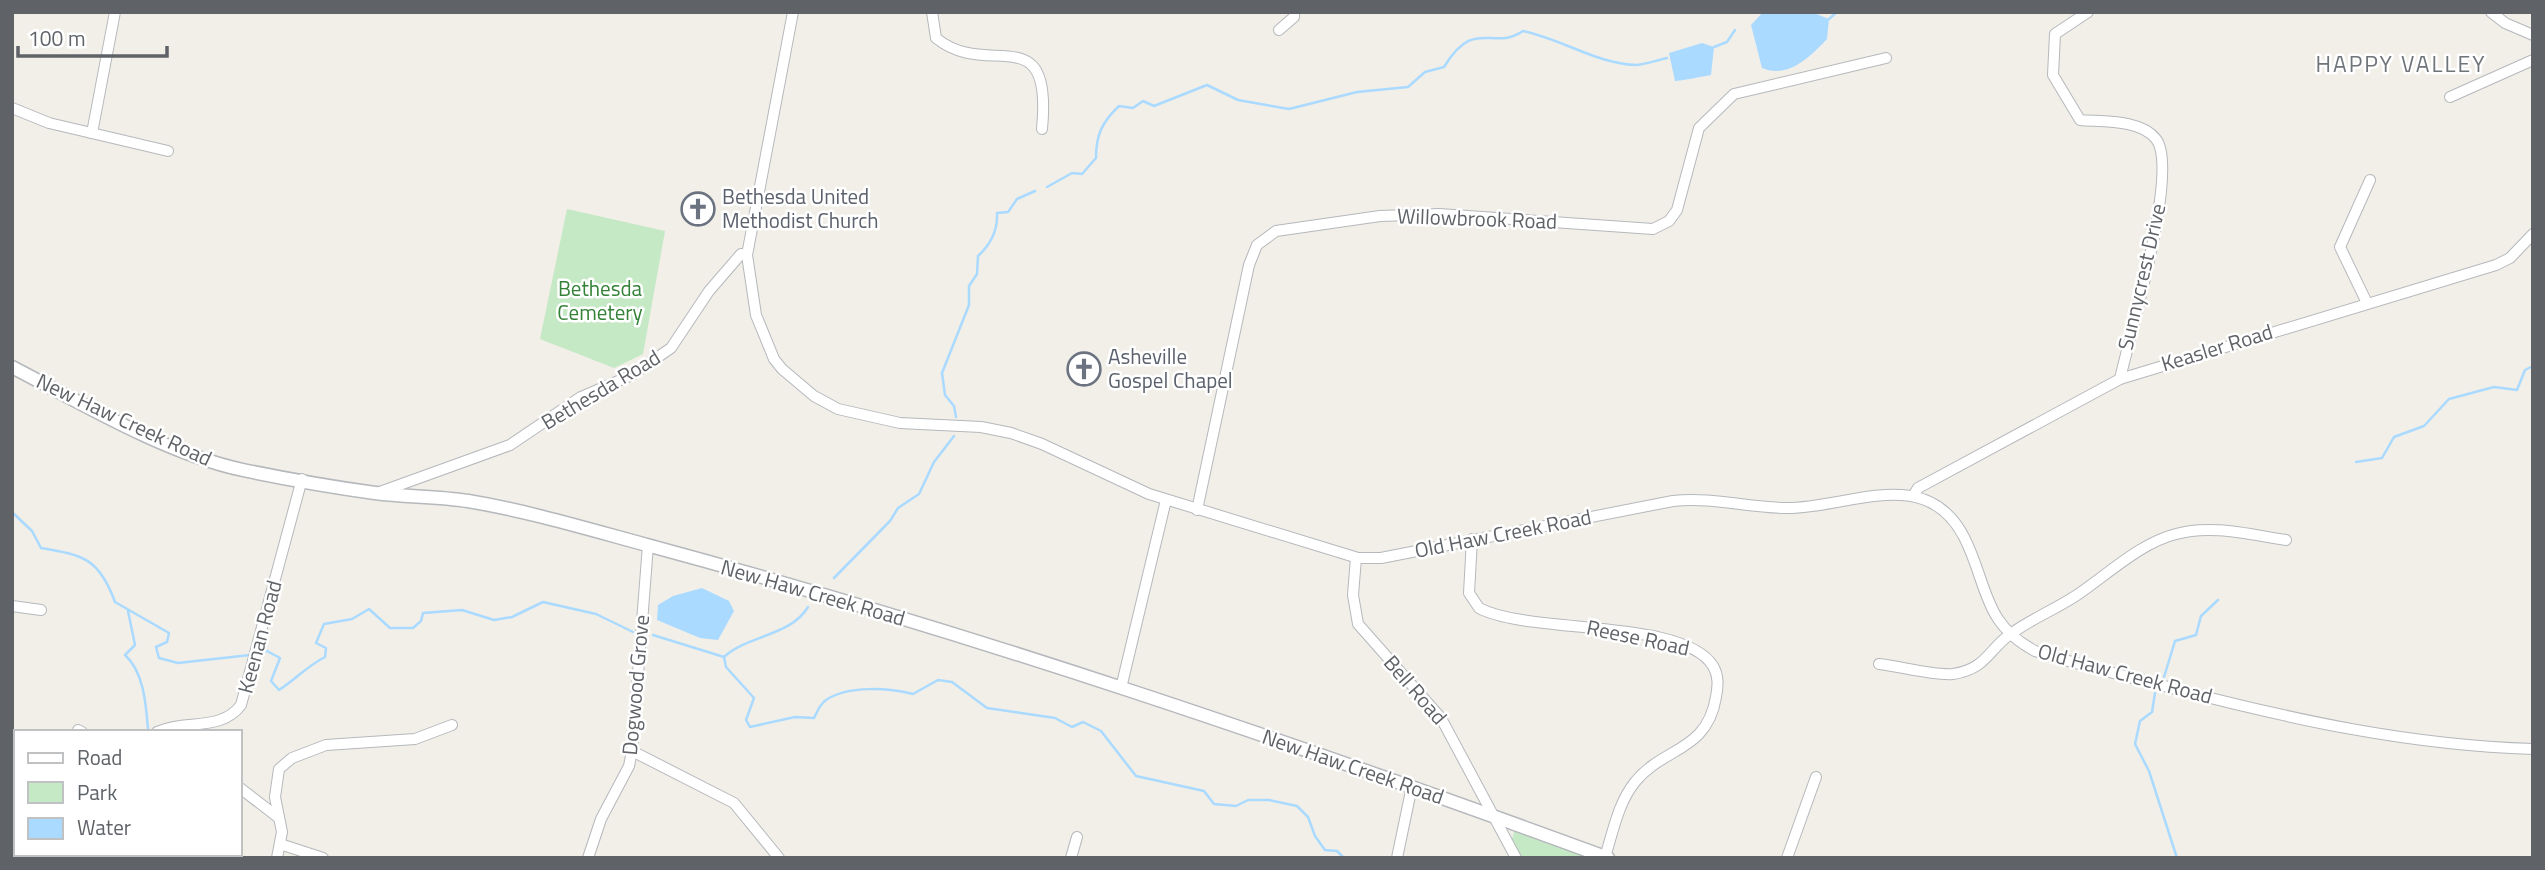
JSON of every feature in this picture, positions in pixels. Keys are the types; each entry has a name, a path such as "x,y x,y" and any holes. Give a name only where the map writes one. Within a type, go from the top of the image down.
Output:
{"street":[{"path":"92,133 115,12"},
{"name":"Old Haw Creek Road","path":"793,12 747,255 751,293 774,359 782,369 822,401 838,409 900,423 981,428 1011,433 1166,500 1356,558 1381,558 1673,501 1718,500 1788,509 1873,496 1913,496 1933,504 1957,526 1991,609 2010,634 2035,651 2323,725 2407,740 2532,749"},
{"path":"932,12 936,38 946,46 972,56 1010,54 1022,57 1030,63 1045,102 1042,129"},
{"path":"1279,30 1294,17 1294,12"},
{"name":"Sunnycrest Drive","path":"2088,12 2054,34 2053,75 2080,120 2127,124 2150,134 2157,140 2164,163 2158,220 2120,379"},
{"path":"2491,12 2505,23 2533,34"},
{"name":"Willowbrook Road","path":"1197,510 1249,265 1257,245 1265,237 1298,225 1421,214 1653,229 1669,221 1677,210 1699,128 1734,94 1886,58"},
{"path":"2450,97 2533,60"},
{"path":"12,108 49,123 168,151"},
{"path":"2367,303 2340,247 2370,180"},
{"name":"Keasler Road","path":"1913,496 1918,488 2120,379 2496,265 2510,258 2533,234"},
{"name":"Bethesda Road","path":"376,493 510,445 581,397 632,375 671,348 709,290 741,254 747,255"},
{"name":"New Haw Creek Road","path":"12,367 195,454 241,470 376,493 429,496 495,506 649,545 1004,648 1412,786 1607,857"},
{"name":"Keenan Road","path":"163,730 177,725 219,722 232,715 245,698 254,650 302,479"},
{"path":"1121,688 1166,500"},
{"path":"1879,664 1951,674 1987,661 2010,634 2075,597 2147,547 2174,534 2198,530 2229,531 2286,540"},
{"name":"Reese Road","path":"1472,539 1469,593 1479,608 1519,621 1600,627 1678,643 1698,651 1715,670 1718,686 1710,719 1697,738 1645,771 1633,785 1621,808 1607,857"},
{"name":"Dogwood Grove","path":"587,858 601,819 629,766 632,751 649,545"},
{"name":"Bell Road","path":"1356,558 1353,595 1358,624 1441,718 1516,858"},
{"path":"12,606 41,610"},
{"path":"277,858 280,844 275,797 279,769 292,758 326,745 415,738 452,725"},
{"path":"2532,749 2533,742"},
{"path":"632,751 734,803 779,858"},
{"path":"1787,858 1816,777"},
{"path":"1397,858 1412,786"},
{"path":"242,790 279,818"},
{"path":"1071,858 1077,837"},
{"path":"280,844 323,858"}],"green space":[{"name":"Bethesda Cemetery","path":"567,209 665,231 643,354 614,368 540,339"},
{"path":"1514,832 1591,858 1522,858 1512,839"}],"water":[{"path":"1763,12 1814,13 1829,19 1827,39 1806,59 1790,68 1772,71 1762,68 1751,25"},
{"path":"1702,43 1714,47 1711,75 1675,81 1669,53"},
{"path":"702,588 729,601 734,611 718,640 700,638 657,620 658,605 673,596"}],"waterway":[{"path":"1829,19 1837,12"},
{"path":"1714,47 1727,42 1735,30"},
{"path":"1047,187 1072,173 1082,174 1096,158 1101,129 1119,106 1133,108 1143,101 1154,106 1207,85 1238,100 1289,109 1357,92 1408,87 1425,72 1444,67 1465,43 1474,39 1512,36 1523,31 1620,63 1639,65 1667,58"},
{"path":"956,417 954,406 945,395 942,373 969,305 969,286 977,274 978,256 992,237 997,213 1008,212 1017,199 1035,191"},
{"path":"2356,462 2382,458 2394,437 2424,426 2449,399 2494,387 2517,390 2525,370 2533,366"},
{"path":"834,578 890,521 898,508 919,494 934,462 954,436"},
{"path":"12,512 32,531 41,548 68,553 88,561 103,576 115,602 169,633 167,642 156,647 159,658 178,663 250,655"},
{"path":"2164,677 2175,641 2196,635 2201,616 2218,600"},
{"path":"259,653 267,651 280,658 271,681 279,690 325,657 326,648 316,643 324,624 352,619 369,609 390,628 413,628 421,621 423,613 462,610 494,620 512,617 543,602 596,614 633,632"},
{"path":"724,657 745,644 791,624 808,607"},
{"path":"128,611 135,645 125,655 140,680 148,729"},
{"path":"653,635 724,657"},
{"path":"724,657 726,667 754,698 746,720 750,727 795,717 814,718 824,702 846,692 881,689 913,694 938,680 952,682 987,708 1055,718 1072,727 1083,722 1101,731 1136,776 1204,791 1214,804 1236,806 1248,800 1269,800 1297,806 1308,817 1315,836 1325,850 1337,851 1344,858"},
{"path":"2155,693 2152,712 2140,721 2135,744 2149,771 2177,858"}],"place":[{"name":"Bethesda United Methodist Church","path":"698,209"},
{"name":"Asheville Gospel Chapel","path":"1084,369"}],"district":[{"name":"HAPPY VALLEY","path":"2401,64"}]}
